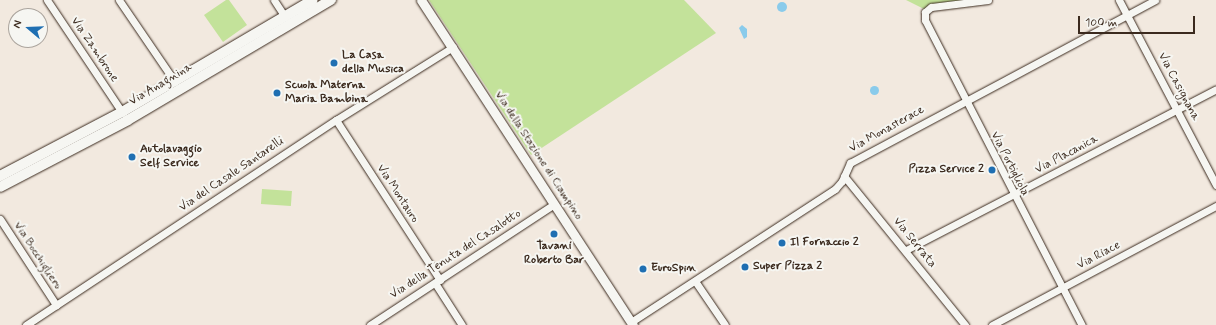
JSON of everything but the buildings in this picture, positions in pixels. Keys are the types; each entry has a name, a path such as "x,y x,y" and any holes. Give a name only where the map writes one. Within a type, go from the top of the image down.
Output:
{"main road":[{"name":"Via Anagnina","path":"0,176 122,112 313,0"},
{"name":"Via Anagnina","path":"0,187 128,120 331,0"}],"street":[{"name":"Via Zambrone","path":"47,0 122,112"},
{"path":"119,0 175,82"},
{"path":"274,0 285,17"},
{"name":"Via della Stazione di Ciampino","path":"421,0 632,324"},
{"name":"Via Portigliola","path":"988,0 934,6 926,10 926,23 1013,195 1082,325"},
{"name":"Via Casignana","path":"1119,0 1177,108 1216,185"},
{"name":"Via Monasterace","path":"632,324 835,189 844,176 850,163 964,100 1155,0"},
{"name":"Via del Casale Santarelli","path":"26,325 336,120 453,47"},
{"name":"Via Placanica","path":"906,250 1216,89"},
{"name":"Via Montauro","path":"336,120 438,281 462,325"},
{"name":"Via Serrata","path":"844,176 906,250 965,325"},
{"name":"Via della Tenuta del Casalotto","path":"370,325 554,204"},
{"name":"Via Riace","path":"992,325 1216,206"},
{"name":"Via Bocchigliero","path":"0,219 56,305"},
{"path":"695,281 724,325"}],"green space":[{"path":"226,0 229,0 247,25 223,42 204,15"},
{"path":"429,0 684,0 716,33 531,155"},
{"path":"906,0 988,0 926,10"},
{"path":"262,189 292,191 291,206 261,204"}],"water":[{"path":"780,2 784,2 786,3 786,11 780,12 777,9 777,5"},
{"path":"742,25 747,29 747,37 744,39 739,28"},
{"path":"874,85 879,90 874,95 869,90"}],"place":[{"name":"La Casa della Musica","path":"334,63"},
{"name":"Scuola Materna Maria Bambina","path":"277,93"},
{"name":"Autolavaggio Self Service","path":"132,157"},
{"name":"Pizza Service 2","path":"992,170"},
{"name":"Tavani Roberto Bar","path":"554,234"},
{"name":"Il Fornaccio 2","path":"782,243"},
{"name":"Super Pizza 2","path":"745,267"},
{"name":"EuroSpin","path":"643,269"}]}
